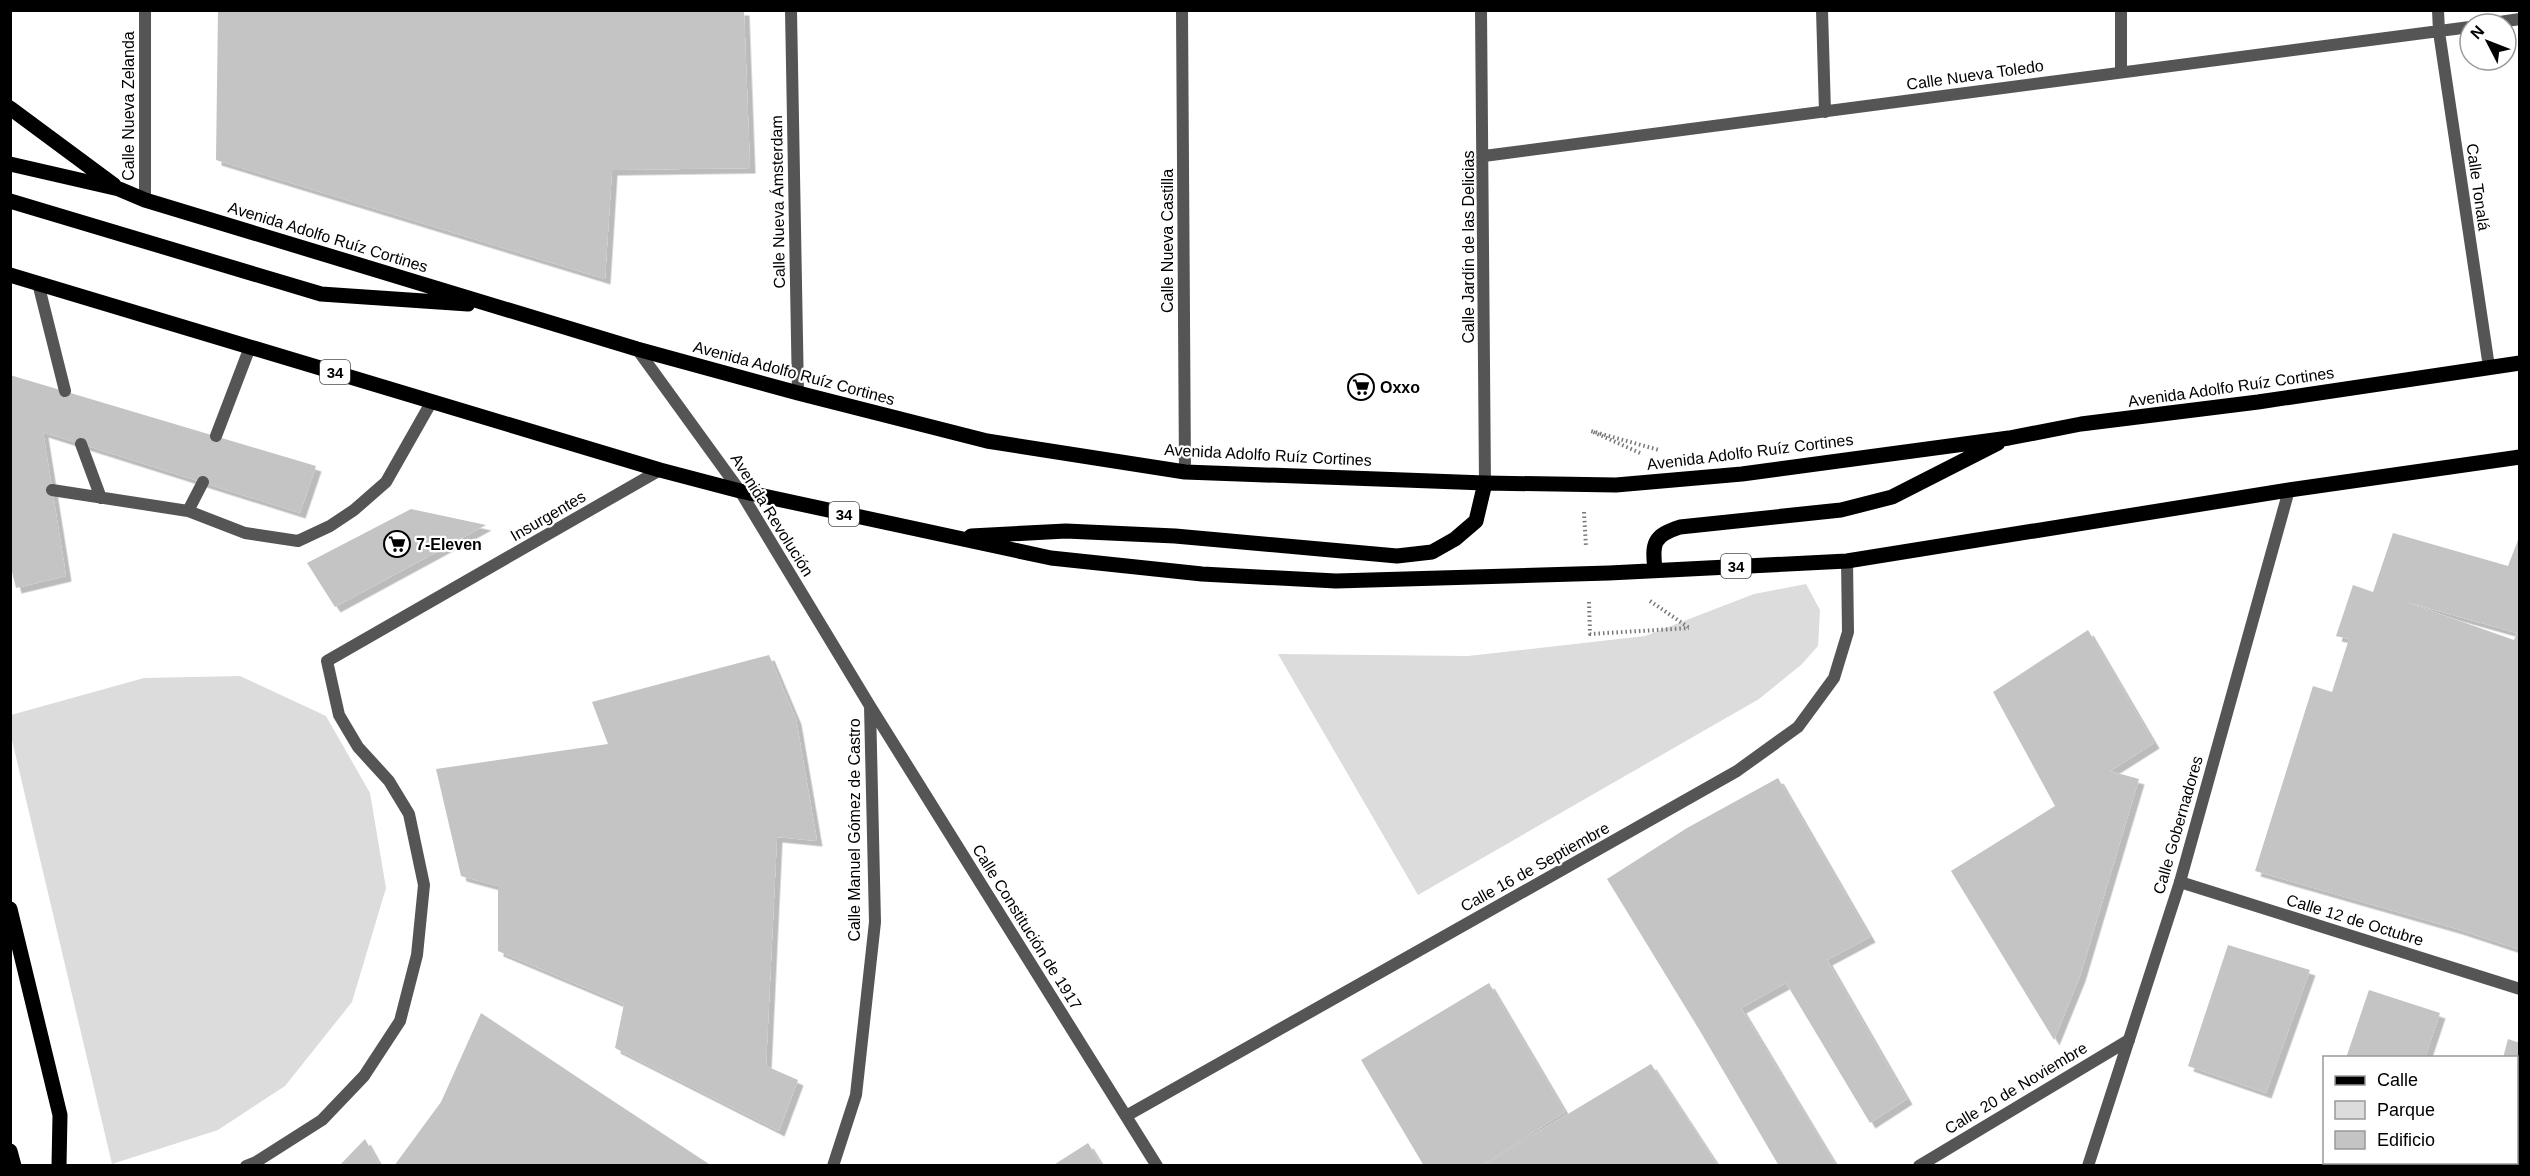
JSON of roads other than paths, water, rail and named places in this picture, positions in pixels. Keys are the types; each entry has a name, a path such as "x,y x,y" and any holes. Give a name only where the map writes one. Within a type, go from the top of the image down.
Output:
{"main road":[{"path":"10,108 119,189"},
{"name":"Avenida Adolfo Ruíz Cortines","path":"10,164 119,189 145,200 637,349 798,393 987,441 1185,472 1485,483 1616,485 1742,474 2009,438 2081,424 2258,402 2520,363"},
{"path":"10,201 321,294 495,306"},
{"name":"34","path":"10,275 660,470 740,491 1051,558 1202,574 1336,581 1847,561 2289,490 2520,457"},
{"path":"1655,570 1653,551 1657,538 1667,531 1680,527 1841,510 1892,497 2009,438"},
{"path":"949,537 1066,531 1175,537 1397,556 1432,552 1455,539 1476,521 1485,483"},
{"path":"10,909 60,1115 59,1166"},
{"path":"10,1151 14,1166"}],"street":[{"name":"Calle Nueva Zelanda","path":"145,10 145,200"},
{"name":"Calle Nueva Ámsterdam","path":"791,10 798,393"},
{"name":"Calle Nueva Castilla","path":"1182,10 1185,472"},
{"name":"Calle Jardín de las Delicias","path":"1481,10 1485,483"},
{"path":"1822,10 1825,112"},
{"path":"2121,10 2121,72"},
{"name":"Calle Tonalá","path":"2438,10 2439,32 2489,367"},
{"name":"Calle Nueva Toledo","path":"1484,156 2458,29"},
{"path":"38,283 65,391"},
{"path":"216,436 250,347"},
{"name":"Avenida Revolución","path":"637,349 740,491 870,706"},
{"path":"52,489 188,511 245,533 298,541 330,526 354,510 386,482 432,401"},
{"path":"81,444 101,498"},
{"name":"Insurgentes","path":"246,1166 322,1120 364,1077 400,1021 417,955 424,885 409,814 389,781 358,747 339,715 327,661 660,470"},
{"path":"188,511 202,482"},
{"name":"Calle Gobernadores","path":"2088,1166 2180,882 2289,490"},
{"name":"Calle 16 de Septiembre","path":"1126,1116 1737,771 1798,727 1834,678 1848,632 1847,561"},
{"name":"Calle Constitución de 1917","path":"870,706 1157,1166"},
{"name":"Calle Manuel Gómez de Castro","path":"834,1166 856,1095 875,922 870,706"},
{"name":"Calle 12 de Octubre","path":"2180,882 2520,989"},
{"name":"Calle 20 de Noviembre","path":"1919,1166 2130,1040"}],"place":[{"name":"Oxxo","path":"1361,387"},
{"name":"7-Eleven","path":"397,544"}]}
